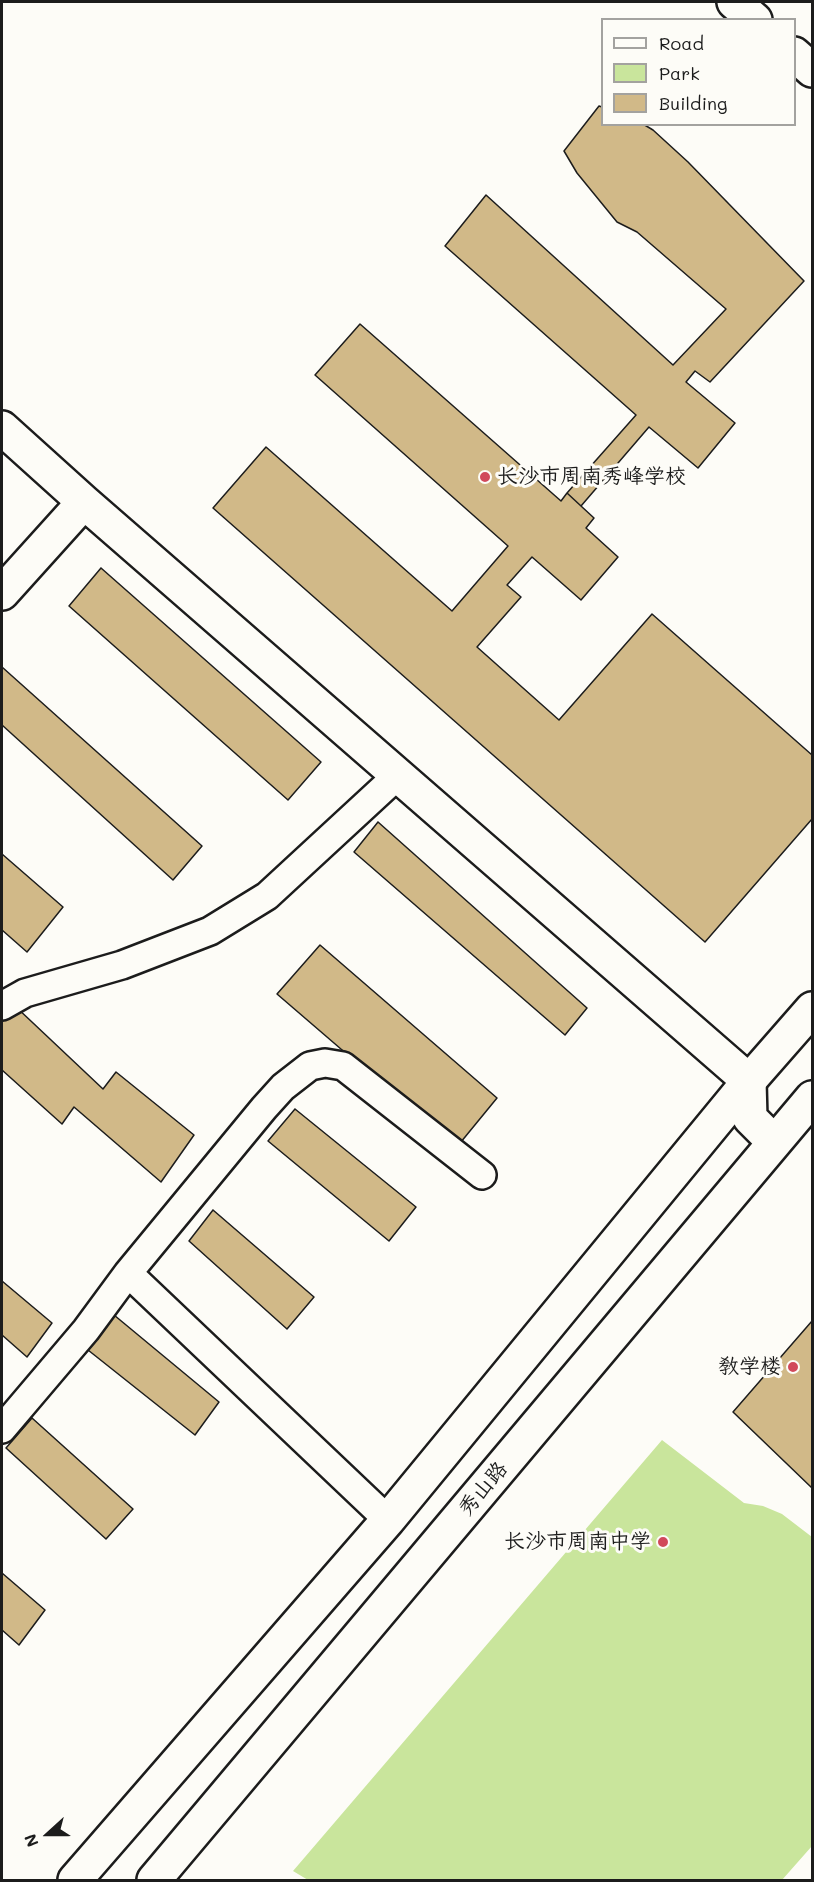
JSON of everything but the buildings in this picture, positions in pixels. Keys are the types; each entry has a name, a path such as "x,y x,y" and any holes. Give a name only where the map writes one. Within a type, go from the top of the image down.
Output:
{"main road":[{"path":"734,2 753,18"},
{"path":"796,55 813,70"},
{"path":"2,428 749,1081 750,1118 774,1142"},
{"path":"2,593 84,502"},
{"path":"75,1881 388,1520 749,1081 813,1009"},
{"name":"秀山路","path":"154,1881 813,1098"}],"street":[{"path":"2,1006 25,993 122,965 210,931 267,896 398,775"},
{"path":"2,1429 86,1330 128,1273 264,1108 283,1087 310,1066 325,1063 343,1066 482,1175"},
{"path":"128,1273 388,1520"}],"green space":[{"name":"长沙市周南中学","path":"662,1440 744,1503 763,1506 782,1514 812,1537 812,1846 782,1880 308,1880 293,1871"}],"place":[{"name":"长沙市周南秀峰学校","path":"485,477"},
{"name":"教学楼","path":"793,1367"},
{"name":"长沙市周南中学","path":"663,1542"}]}
